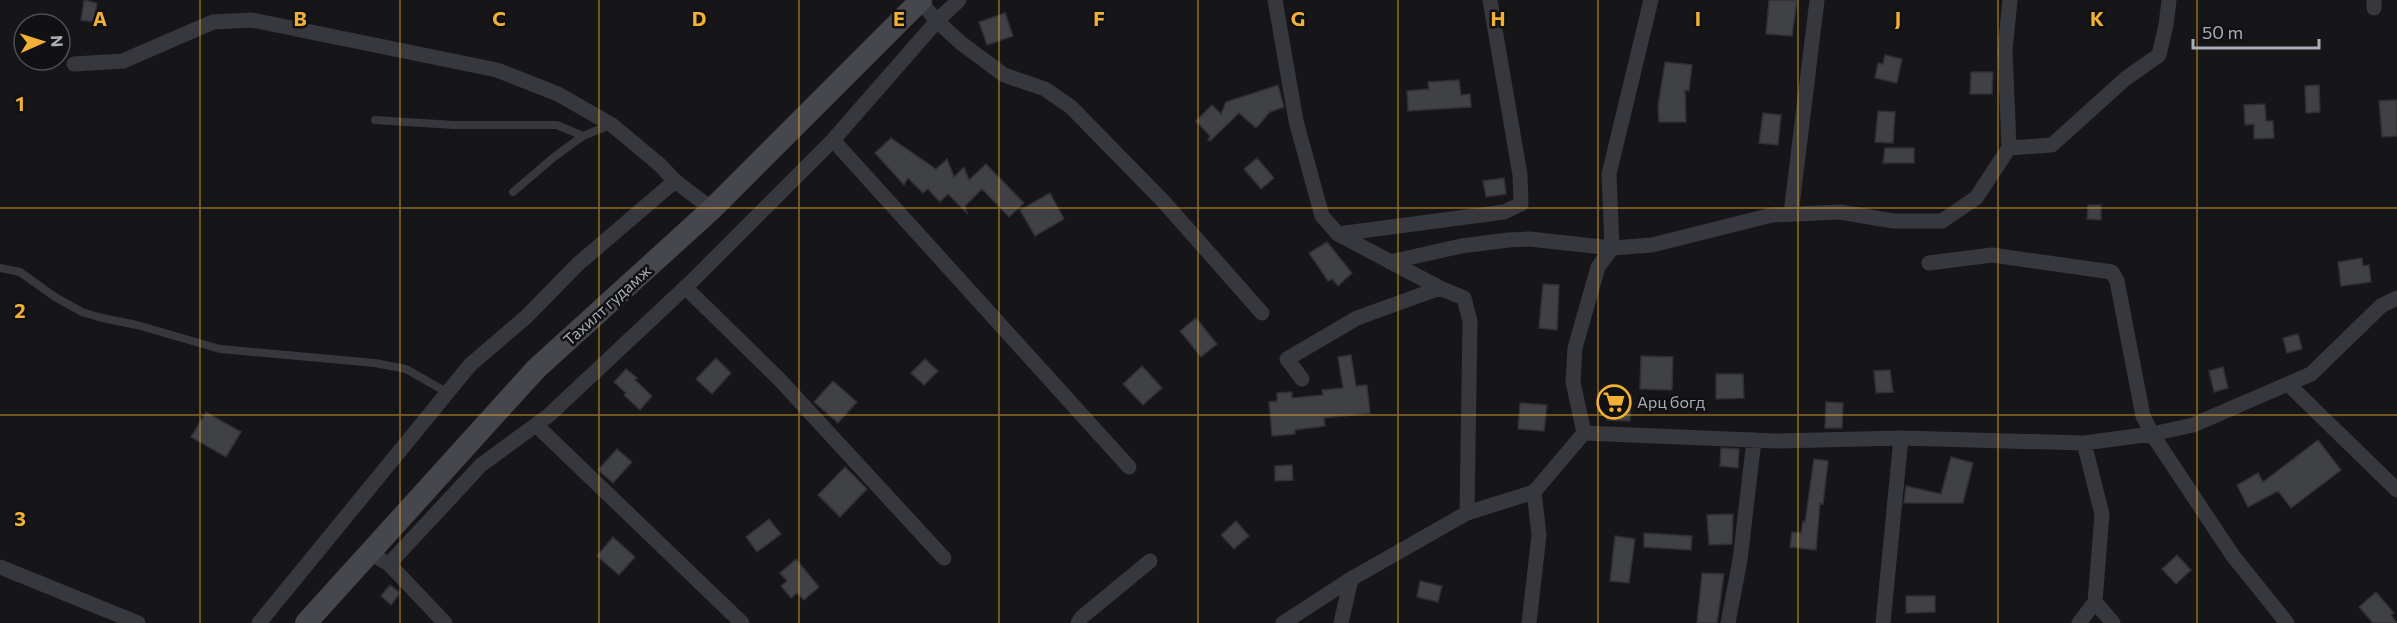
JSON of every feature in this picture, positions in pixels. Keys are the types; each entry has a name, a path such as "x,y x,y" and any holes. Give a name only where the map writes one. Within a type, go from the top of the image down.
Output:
{"main road":[{"name":"Тахилт гудамж","path":"306,623 379,558 536,369 712,209 920,1"}],"street":[{"path":"445,623 379,558 481,465 548,416 685,288 832,140 937,21 959,0"},
{"path":"1275,0 1296,122 1322,216 1338,234 1440,288 1464,298 1470,321 1467,513"},
{"path":"1338,234 1504,212 1521,204 1520,175 1490,0"},
{"path":"1283,623 1351,579 1467,513 1534,492 1584,433 1581,410 1573,382 1575,348 1598,267 1612,248 1609,174 1651,0"},
{"path":"1791,214 1816,0"},
{"path":"1390,261 1461,246 1508,240 1530,239 1612,248 1652,245 1772,215 1839,212 1893,221 1942,221 1976,198 2009,148 2005,50 2010,0"},
{"path":"2009,148 2052,146 2125,79 2158,55 2166,25 2169,0"},
{"path":"920,1 937,21 1004,75 1046,89 1071,107 1163,201 1262,313"},
{"path":"74,64 123,61 213,22 252,20 497,70 558,94 612,125 660,165 675,181 712,209"},
{"path":"832,140 1129,467"},
{"path":"259,623 470,365 526,317 578,264 675,181"},
{"path":"1929,263 1992,255 2112,272 2117,280 2143,416 2152,434 2233,556 2287,623"},
{"path":"685,288 780,380 944,558"},
{"path":"1302,379 1287,359 1357,318 1440,288"},
{"path":"1584,433 1754,440 1902,438 2084,443 2152,434 2193,425 2311,374 2380,306 2397,298"},
{"path":"2288,384 2397,490"},
{"path":"536,425 742,623"},
{"path":"1883,623 1902,438"},
{"path":"1728,623 1740,560 1754,440"},
{"path":"2084,443 2102,514 2088,615 2113,623"},
{"path":"1529,623 1539,535 1534,492"},
{"path":"1078,623 1082,617 1150,561"},
{"path":"0,567 138,623"},
{"path":"1341,623 1351,579"}],"lane":[{"path":"375,120 454,125 556,125 583,136"},
{"path":"513,192 583,136 612,125"},
{"path":"0,268 20,272 64,302 82,312 102,318 137,325 220,349 375,363 406,369 448,393"}],"building":[{"path":"84,0 97,3 94,22 81,20"},
{"path":"1769,0 1797,0 1792,36 1766,34"},
{"path":"1005,13 1013,36 987,45 979,22"},
{"path":"1885,55 1902,59 1897,83 1875,78 1878,63 1883,64"},
{"path":"1665,62 1692,65 1689,91 1685,90 1686,122 1659,122 1658,106"},
{"path":"1971,72 1993,72 1992,94 1970,94"},
{"path":"1459,80 1461,95 1470,94 1471,107 1408,111 1407,91 1429,89 1428,82"},
{"path":"1278,85 1284,107 1270,112 1256,128 1239,113 1210,141 1208,140 1210,136 1196,121 1212,105 1221,114 1226,102"},
{"path":"2319,85 2320,112 2306,113 2305,86"},
{"path":"2397,100 2397,136 2382,137 2379,101"},
{"path":"2265,104 2266,121 2273,121 2274,138 2254,139 2254,124 2245,125 2244,105"},
{"path":"1878,111 1895,112 1893,143 1875,142"},
{"path":"1763,113 1781,115 1778,145 1759,143"},
{"path":"891,138 936,169 947,159 954,177 964,167 969,180 986,164 1024,203 1009,217 982,189 965,206 967,213 948,194 940,202 928,189 923,193 908,178 904,185 875,153"},
{"path":"1885,148 1914,148 1914,163 1883,163"},
{"path":"1257,158 1274,178 1261,189 1244,169"},
{"path":"1504,178 1506,194 1486,197 1483,181"},
{"path":"1050,193 1064,219 1035,236 1020,210"},
{"path":"2088,205 2101,205 2101,220 2087,219"},
{"path":"1327,242 1352,273 1338,286 1332,279 1328,281 1309,253"},
{"path":"2362,258 2363,266 2369,265 2371,282 2341,286 2338,262"},
{"path":"1543,284 1559,285 1557,330 1539,328"},
{"path":"1196,318 1217,344 1201,357 1180,331"},
{"path":"2298,334 2302,349 2287,353 2283,338"},
{"path":"1351,355 1356,386 1367,385 1370,413 1324,418 1325,426 1295,430 1295,434 1272,436 1269,402 1277,401 1277,393 1292,392 1292,398 1323,395 1322,390 1343,388 1338,357"},
{"path":"1641,356 1673,357 1672,390 1640,389"},
{"path":"716,358 731,373 712,394 696,379"},
{"path":"925,359 938,371 924,385 911,373"},
{"path":"1142,366 1162,388 1143,405 1123,384"},
{"path":"2223,367 2228,388 2214,392 2209,371"},
{"path":"626,369 652,396 640,410 614,382"},
{"path":"1890,370 1893,392 1876,393 1874,371"},
{"path":"1716,374 1743,374 1744,398 1716,399"},
{"path":"833,381 857,402 838,423 814,402"},
{"path":"1608,394 1631,395 1630,421 1607,420"},
{"path":"1826,402 1843,403 1842,428 1825,428"},
{"path":"1520,403 1547,405 1544,431 1518,429"},
{"path":"206,412 241,432 226,457 191,437"},
{"path":"2318,440 2341,470 2291,508 2278,491 2248,507 2237,485 2258,473 2263,482"},
{"path":"1721,448 1739,449 1738,468 1720,466"},
{"path":"617,449 632,462 613,483 598,470"},
{"path":"1951,457 1973,463 1963,503 1904,503 1906,486 1941,494"},
{"path":"1814,459 1828,461 1823,504 1820,503 1816,550 1790,547 1792,532 1801,533 1803,521 1805,522"},
{"path":"1292,465 1293,480 1275,481 1275,466"},
{"path":"845,467 867,489 840,517 818,495"},
{"path":"1733,514 1732,544 1709,545 1707,515"},
{"path":"769,519 781,534 757,552 746,537"},
{"path":"1236,521 1249,536 1234,549 1221,535"},
{"path":"1644,533 1692,536 1691,550 1644,547"},
{"path":"1615,536 1635,539 1629,583 1610,581"},
{"path":"613,537 635,557 619,575 597,556"},
{"path":"2177,555 2191,570 2176,584 2162,569"},
{"path":"796,559 819,587 804,600 797,593 791,598 781,586 787,581 780,573"},
{"path":"1702,573 1724,574 1717,623 1697,623"},
{"path":"1420,581 1442,586 1438,602 1417,597"},
{"path":"390,585 400,593 391,605 381,596"},
{"path":"2376,592 2394,613 2391,615 2397,623 2373,623 2359,607"},
{"path":"1906,596 1935,596 1935,612 1906,613"}],"place":[{"name":"Арц богд","path":"1614,402"}]}
